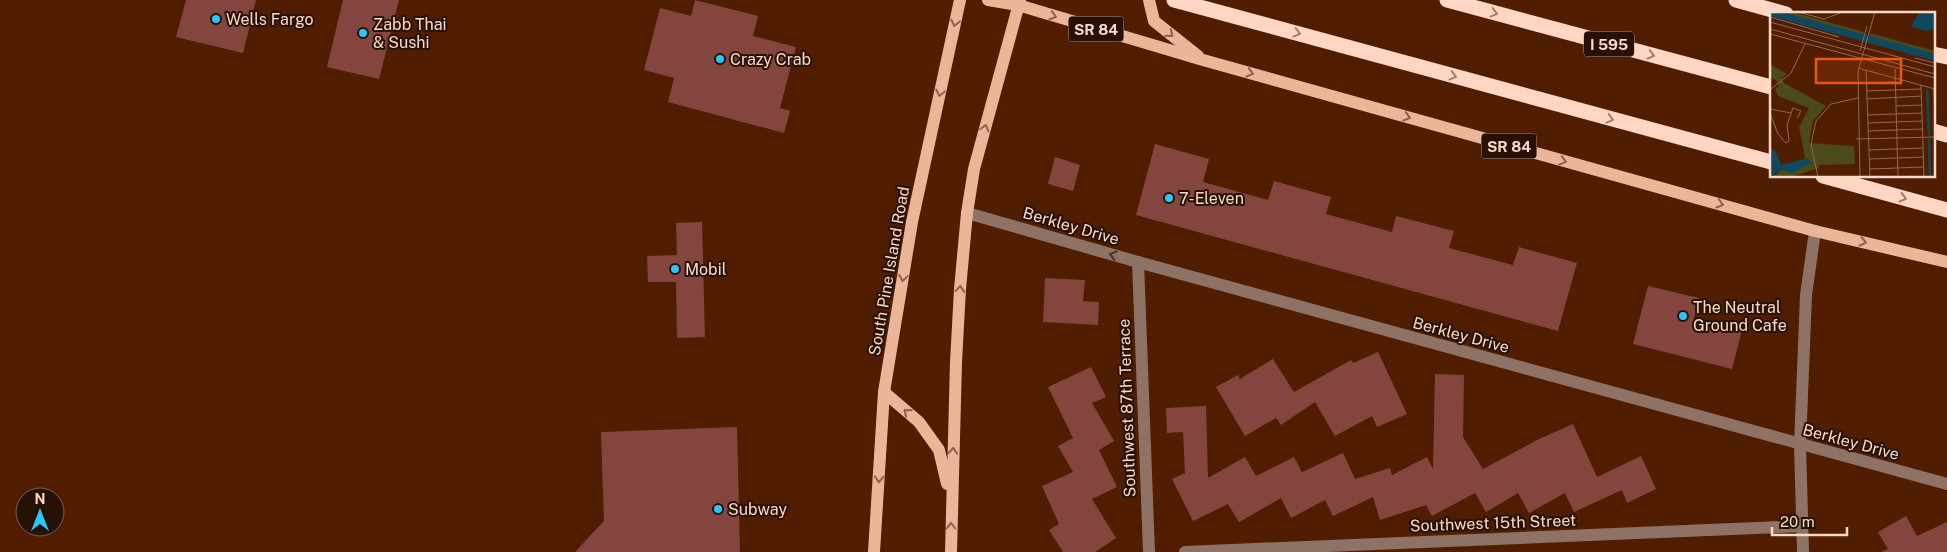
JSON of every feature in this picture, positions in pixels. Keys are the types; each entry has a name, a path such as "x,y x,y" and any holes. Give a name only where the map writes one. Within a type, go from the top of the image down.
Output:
{"highway":[{"path":"1174,0 1770,162"},
{"name":"I 595","path":"1447,0 1770,87"},
{"path":"1736,0 1779,12"},
{"path":"1934,54 1947,58"},
{"path":"1934,131 1947,135"},
{"path":"1830,178 1947,210"}],"main road":[{"name":"South Pine Island Road","path":"874,552 884,392 912,222 960,0"},
{"name":"SR 84","path":"988,0 1019,3 1203,60 1816,231 1947,262"},
{"path":"1149,0 1154,20 1203,60"},
{"path":"951,552 951,500 960,289 968,213 974,169 1019,3"},
{"path":"884,392 919,422 940,450 951,500"}],"street":[{"name":"Berkley Drive","path":"968,213 1087,248 1947,484"},
{"path":"1803,552 1800,445 1806,295 1816,231"},
{"name":"Southwest 87th Terrace","path":"1138,262 1149,552"},
{"name":"Southwest 15th Street","path":"1185,552 1803,526"}],"building":[{"name":"Wells Fargo","path":"186,0 256,0 243,53 176,37"},
{"name":"Zabb Thai & Sushi","path":"343,0 399,0 379,79 327,67"},
{"name":"Crazy Crab","path":"695,0 758,16 753,36 796,47 780,108 790,111 784,133 668,102 674,78 644,70 660,8 691,16"},
{"path":"1155,144 1209,159 1203,182 1268,200 1274,181 1331,197 1326,214 1392,232 1396,216 1454,231 1449,248 1513,265 1519,247 1577,263 1558,331 1136,215"},
{"path":"1055,157 1080,165 1073,191 1048,184"},
{"name":"Mobil","path":"702,222 705,337 677,338 676,282 648,282 647,256 677,255 676,223"},
{"path":"1045,278 1085,280 1083,301 1099,302 1098,325 1043,322"},
{"path":"1648,286 1699,298 1694,318 1742,330 1732,369 1633,344"},
{"path":"1378,352 1407,414 1377,427 1372,416 1335,436 1315,402 1281,425 1276,418 1245,436 1216,387 1238,375 1240,379 1273,359 1294,392 1351,360 1353,363"},
{"path":"1091,367 1106,397 1092,403 1114,441 1099,450 1117,487 1092,499 1116,538 1095,552 1063,552 1049,530 1059,524 1042,486 1073,472 1058,446 1073,438 1048,387"},
{"path":"1435,374 1464,375 1463,437 1483,469 1539,439 1573,424 1597,477 1641,456 1656,489 1627,503 1622,490 1574,512 1565,493 1529,513 1518,493 1486,512 1475,493 1432,516 1426,505 1380,520 1373,497 1333,516 1325,500 1291,518 1281,498 1239,522 1228,504 1193,521 1172,479 1185,473 1183,432 1167,433 1166,408 1206,406 1208,478 1245,457 1256,476 1294,457 1302,472 1343,453 1355,479 1390,468 1392,475 1427,457 1433,469"},
{"path":"737,427 740,552 575,552 604,521 601,432"},
{"path":"1906,516 1917,536 1947,522 1947,552 1881,552 1888,549 1878,532"}],"place":[{"name":"Wells Fargo","path":"216,19"},
{"name":"Zabb Thai & Sushi","path":"363,33"},
{"name":"Crazy Crab","path":"720,59"},
{"name":"7-Eleven","path":"1169,198"},
{"name":"Mobil","path":"675,269"},
{"name":"The Neutral Ground Cafe","path":"1683,316"},
{"name":"Subway","path":"718,509"}]}
